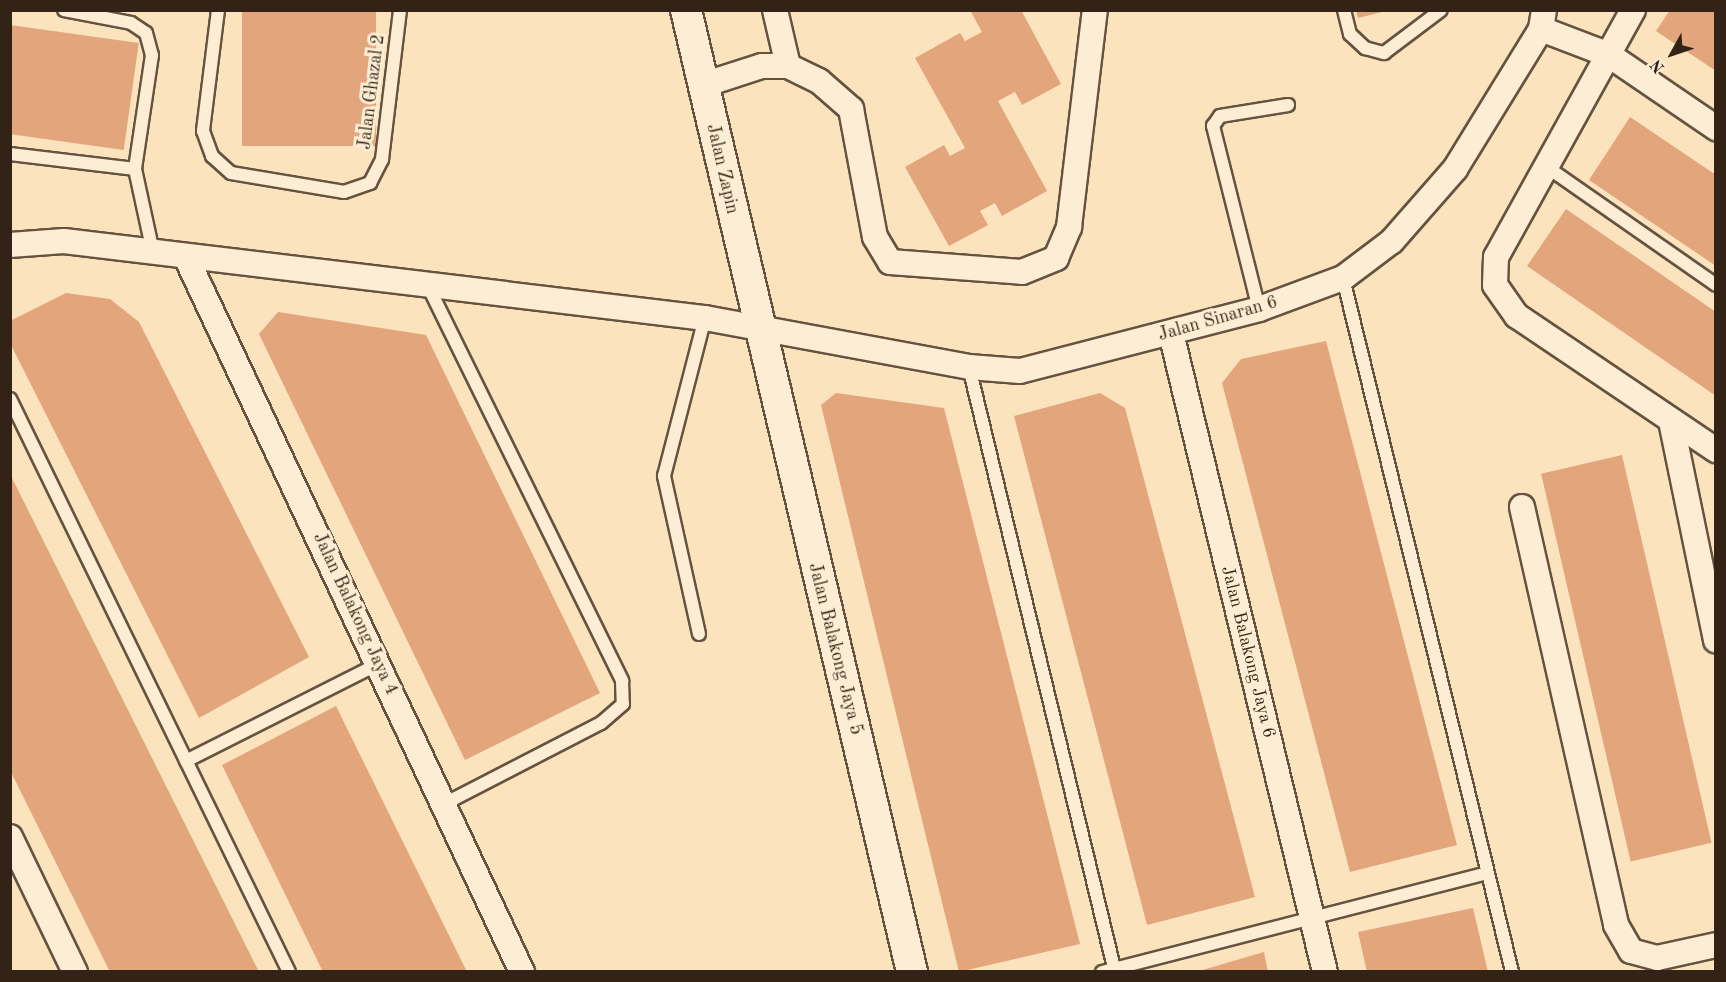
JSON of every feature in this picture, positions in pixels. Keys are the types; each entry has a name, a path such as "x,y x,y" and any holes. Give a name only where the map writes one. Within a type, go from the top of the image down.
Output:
{"street":[{"name":"Jalan Zapin","path":"686,10 757,327"},
{"path":"775,10 788,66"},
{"path":"703,85 762,66 788,66 819,81 851,109 875,237 890,262 1022,272 1056,258 1070,226 1095,10"},
{"path":"1633,10 1496,257 1495,285 1517,316 1716,450"},
{"path":"1543,20 1609,55 1716,128"},
{"name":"Jalan Sinaran 6","path":"10,245 64,241 429,288 705,318 969,367 1020,371 1259,309 1343,278 1392,241 1455,169 1543,20"},
{"name":"Jalan Balakong Jaya 4","path":"186,257 522,972"},
{"name":"Jalan Balakong Jaya 5","path":"757,327 912,972"},
{"name":"Jalan Balakong Jaya 6","path":"1171,333 1325,972"},
{"path":"1671,421 1716,640"},
{"path":"1522,507 1616,926 1630,951 1657,958 1716,945"},
{"path":"10,837 75,972"}],"lane":[{"path":"64,10 131,23 146,33 152,55 135,170 153,252"},
{"name":"Jalan Ghazal 2","path":"218,10 203,130 212,156 231,173 344,192 370,183 382,159 400,10"},
{"path":"1344,10 1350,34 1365,48 1384,53 1441,10"},
{"path":"1259,309 1213,126 1220,116 1288,105"},
{"path":"10,154 135,170"},
{"path":"1546,167 1716,285"},
{"path":"1343,278 1512,972"},
{"path":"429,288 622,681 623,704 601,723 444,804"},
{"path":"699,634 664,476 705,318"},
{"path":"969,367 1110,970 1488,873"},
{"path":"10,399 289,972"},
{"path":"186,761 378,664"}],"building":[{"path":"242,10 376,10 376,146 242,146"},
{"path":"970,10 1021,10 1061,84 1022,105 1015,92 998,101 1047,191 1002,216 995,203 980,211 988,225 949,246 905,167 944,145 950,156 965,148 915,58 960,33 965,41 982,32"},
{"path":"1356,10 1386,10 1386,11 1358,18"},
{"path":"1670,10 1716,10 1716,71 1656,31"},
{"path":"10,25 139,43 124,150 10,134"},
{"path":"1630,117 1716,175 1716,266 1589,180"},
{"path":"1566,209 1716,312 1716,396 1527,266"},
{"path":"66,293 110,299 139,322 309,657 199,718 10,343 10,321"},
{"path":"278,312 426,335 600,693 465,760 259,334"},
{"path":"1326,341 1457,845 1350,872 1222,383 1241,359"},
{"path":"836,393 944,408 1080,944 959,972 821,405"},
{"path":"1100,393 1125,408 1255,897 1147,925 1014,416"},
{"path":"1622,455 1712,843 1631,861 1541,474"},
{"path":"10,474 259,972 110,972 10,770"},
{"path":"336,706 467,972 323,972 222,765"},
{"path":"1473,908 1488,972 1367,972 1358,932"},
{"path":"1264,952 1268,972 1199,972 1199,971"}]}
